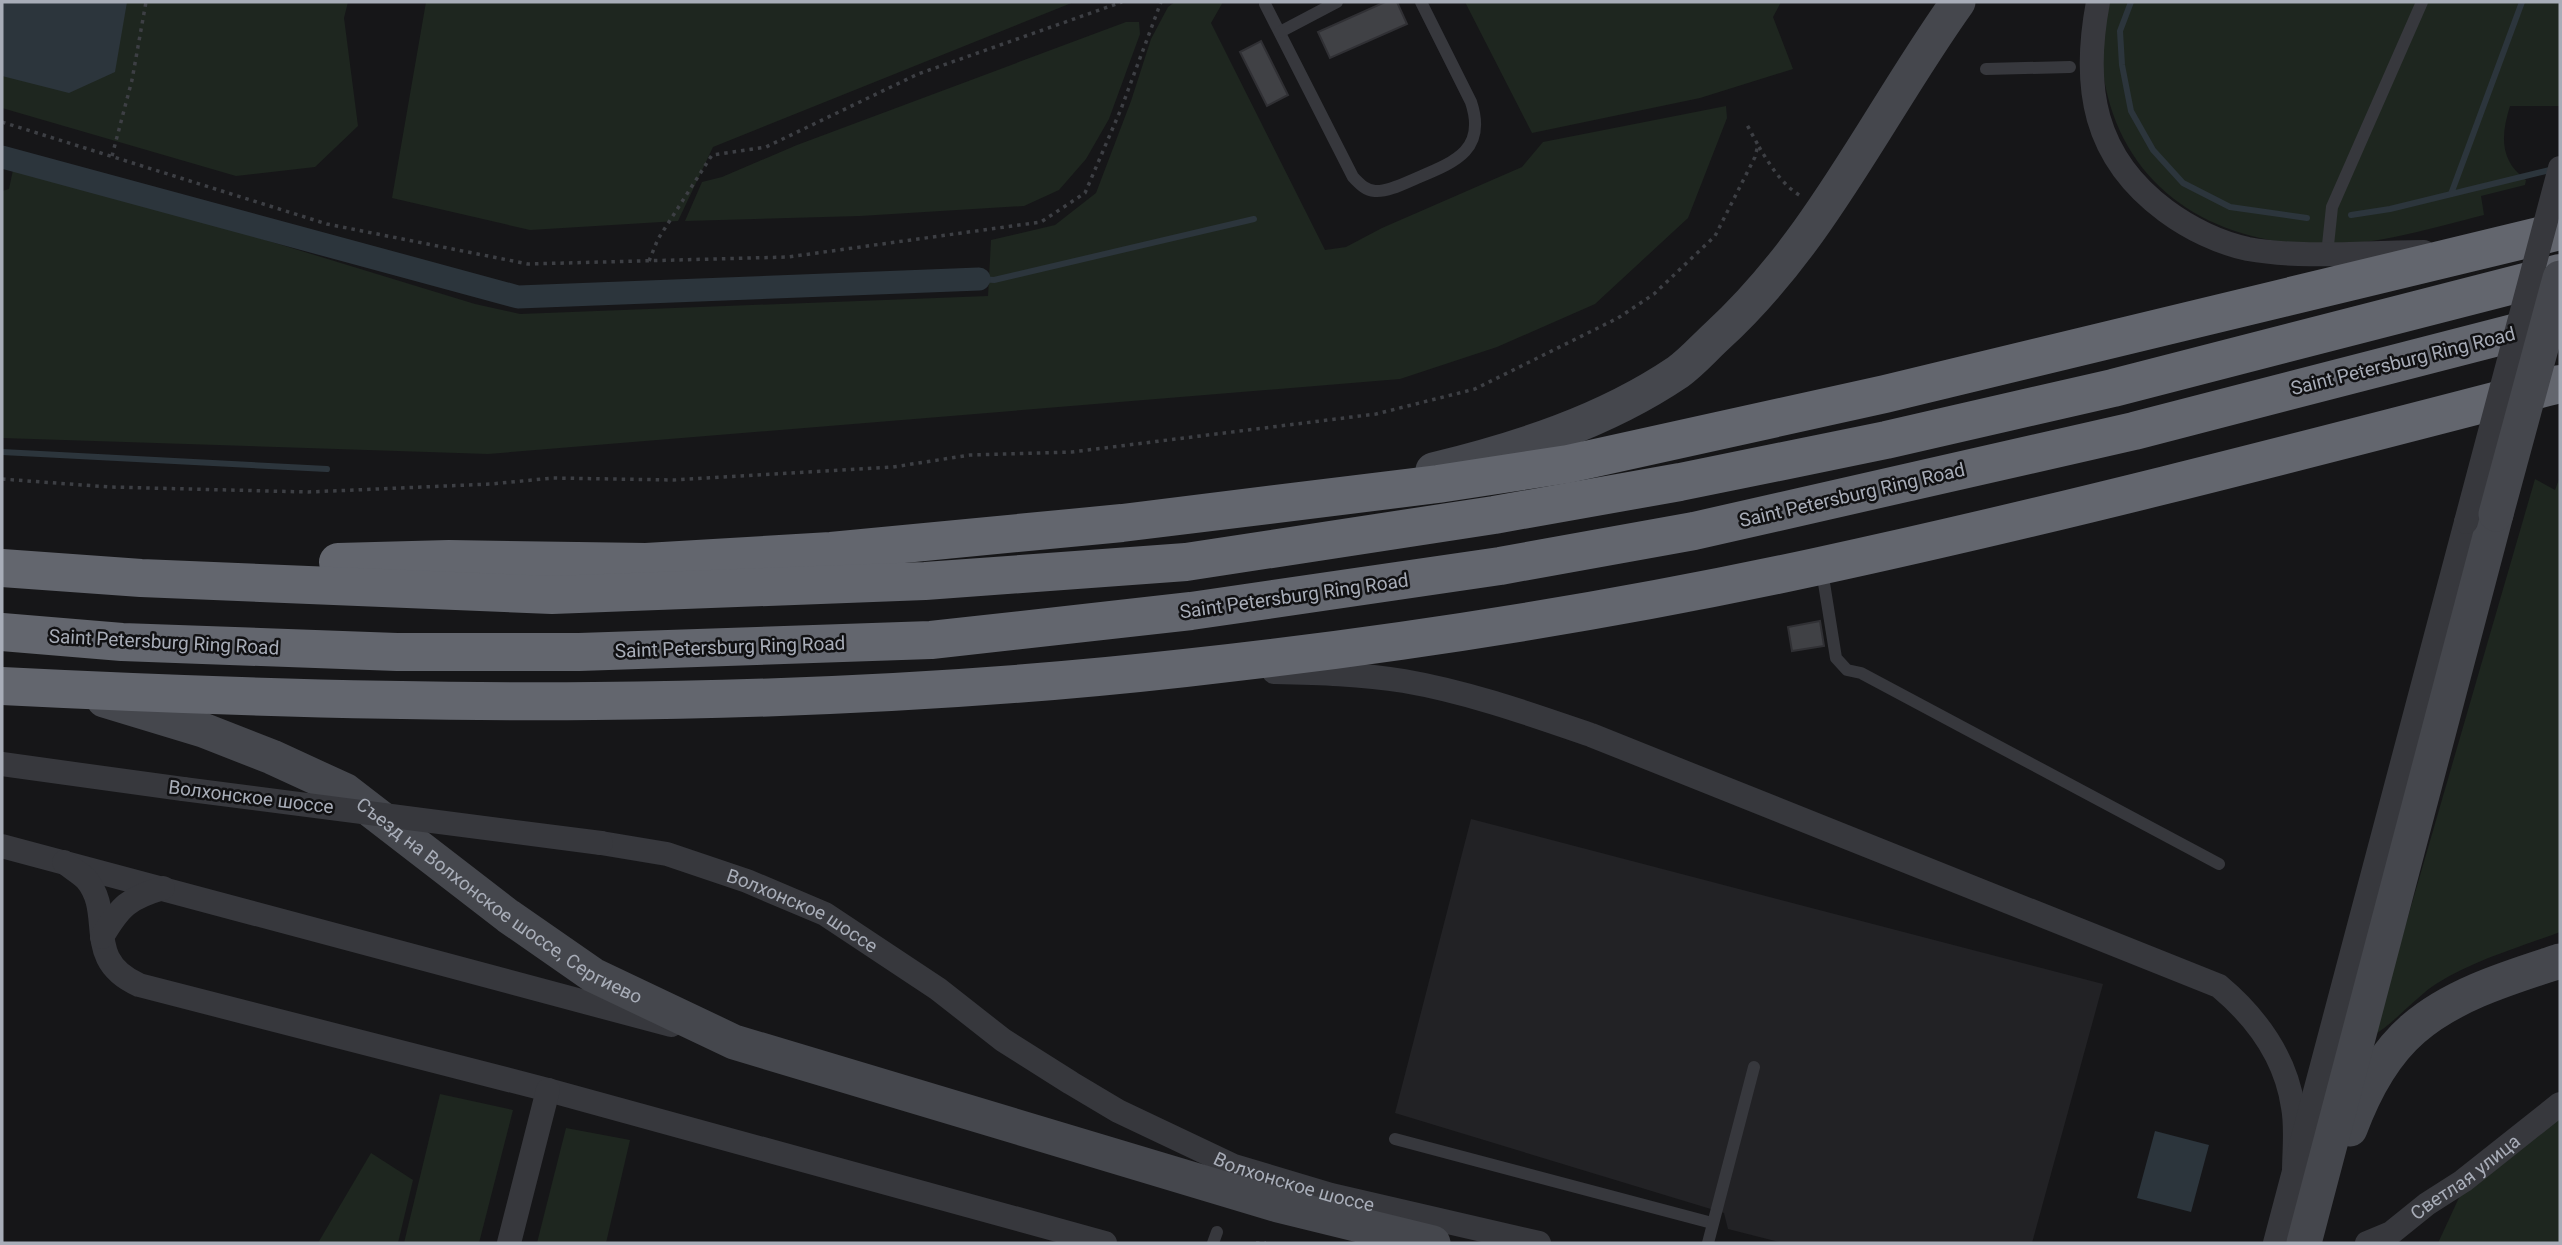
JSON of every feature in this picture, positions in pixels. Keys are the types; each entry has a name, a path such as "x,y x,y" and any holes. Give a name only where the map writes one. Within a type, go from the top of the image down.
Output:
{"highway":[{"path":"53,571 449,559 646,562 976,538 1313,501 1568,464 1987,370 2560,231"},
{"path":"2,568 552,595 912,582 1186,562 1520,510 1886,440 2113,388 2560,275"},
{"name":"Saint Petersburg Ring Road","path":"2,632 122,642 397,652 579,652 931,640 1191,611 1500,566 1694,531 2134,430 2560,321"},
{"path":"2,686 390,701 558,702 935,690 1179,669 1560,615 1815,567 2293,453 2560,384"}],"main road":[{"path":"1313,501 1521,446 1597,418 1679,371 1744,311 1796,252 1958,2"},
{"path":"2307,1231 2481,518 2560,275"},
{"name":"Съезд на Волхонское шоссе, Сергиево","path":"67,689 203,730 272,757 346,791 508,916 593,975 734,1042"},
{"path":"2307,1231 2359,1106 2385,1061 2413,1029 2459,999 2560,961"},
{"name":"Волхонское шоссе","path":"734,1042 1278,1205 1433,1243"}],"street":[{"path":"2098,2 2090,42 2093,85 2102,132 2121,170 2150,199 2183,224 2247,249 2300,253 2481,251"},
{"path":"2275,1243 2481,518 2560,168"},
{"path":"1179,669 1354,674 1405,681 1514,709 1591,735 2219,986 2245,1008 2266,1035 2278,1059 2294,1107 2294,1172"},
{"name":"Волхонское шоссе","path":"2,764 667,854 747,881 825,914 937,989 1003,1040 1071,1083 1118,1111 1234,1166 1331,1195 1539,1243"},
{"name":"Волхонское шоссе","path":"2,846 734,1042"},
{"path":"64,862 87,880 98,910 107,958 120,976 139,985 548,1090 1105,1243"},
{"path":"102,937 118,909 143,894 163,888"},
{"path":"509,1243 548,1090"},
{"name":"Светлая улица","path":"2367,1243 2390,1233 2427,1204 2463,1181 2560,1104"}],"lane":[{"path":"1280,32 1338,2"},
{"path":"1265,4 1353,177 1364,188 1377,191 1412,180 1458,158 1469,148 1475,135 1476,119 1471,102 1421,2"},
{"path":"2328,245 2332,207 2422,2"},
{"path":"1986,69 2070,67"},
{"path":"1823,577 1836,658 1847,670 1861,673 2219,864"},
{"path":"1708,1243 1754,1067"},
{"path":"1395,1139 1712,1223"}],"path":[{"path":"112,156 132,80 146,2"},
{"path":"649,261 658,239 712,155 766,146 918,74 1122,2"},
{"path":"2,122 327,223 528,264 788,257 1041,222 1084,193 1121,109 1161,2"},
{"path":"1746,123 1770,165 1793,191 1808,199"},
{"path":"2,479 110,487 308,492 491,484 553,478 674,480 893,467 970,456 1072,452 1376,414 1475,389 1618,318 1654,294 1715,236 1755,157 1758,145"},
{"path":"1256,1243 1266,1243"}],"shaded area":[{"path":"2,2 127,2 115,72 69,93 2,76"},
{"path":"17,2 348,2 344,18 358,126 315,167 236,176 2,108 2,76"},
{"path":"426,2 1074,2 713,147 678,221 530,230 392,198"},
{"path":"1175,2 1223,2 1211,23 1325,250 1346,247 1382,228 1522,167 1543,142 1726,106 1727,118 1688,218 1595,304 1497,347 1400,379 488,454 2,438 2,191 9,189 13,170 236,231 475,304 520,314 988,296 991,240 1055,225 1096,193 1151,39 1168,7"},
{"path":"1465,2 1781,2 1773,17 1793,69 1700,98 1532,133"},
{"path":"2107,2 2560,2 2560,106 2510,106 2504,146 2511,164 2526,180 2525,185 2481,196 2484,215 2406,234 2346,244 2283,242 2242,233 2205,218 2172,198 2145,171 2124,138 2109,100 2101,55"},
{"path":"1126,22 1139,22 1140,34 1109,119 1086,159 1059,190 1024,206 860,216 685,221 702,182 722,177 797,145"},
{"path":"2560,477 2560,932 2496,955 2451,976 2429,989 2374,1034 2535,479 2555,490"},
{"path":"1471,819 2103,984 2032,1243 1783,1243 1728,1229 1724,1213 1395,1113"},
{"path":"440,1094 513,1110 479,1243 404,1243"},
{"path":"2560,1110 2560,1243 2438,1243 2463,1189"},
{"path":"566,1128 630,1140 606,1243 537,1243"},
{"path":"2155,1131 2209,1145 2191,1212 2137,1198"},
{"path":"371,1153 413,1180 398,1243 318,1243"}],"building":[{"path":"1385,2 1397,2 1407,24 1330,58 1318,32"},
{"path":"1261,41 1288,95 1267,106 1240,52"},
{"path":"1820,621 1824,646 1792,651 1788,627"}],"waterway":[{"path":"2131,2 2120,31 2122,65 2131,111 2153,150 2183,183 2230,207 2307,218"},
{"path":"2451,194 2522,2"},
{"path":"2,157 518,297 979,279"},
{"path":"2351,215 2390,209 2554,169"},
{"path":"979,279 994,280 1254,219"},
{"path":"2,452 327,469"}]}
